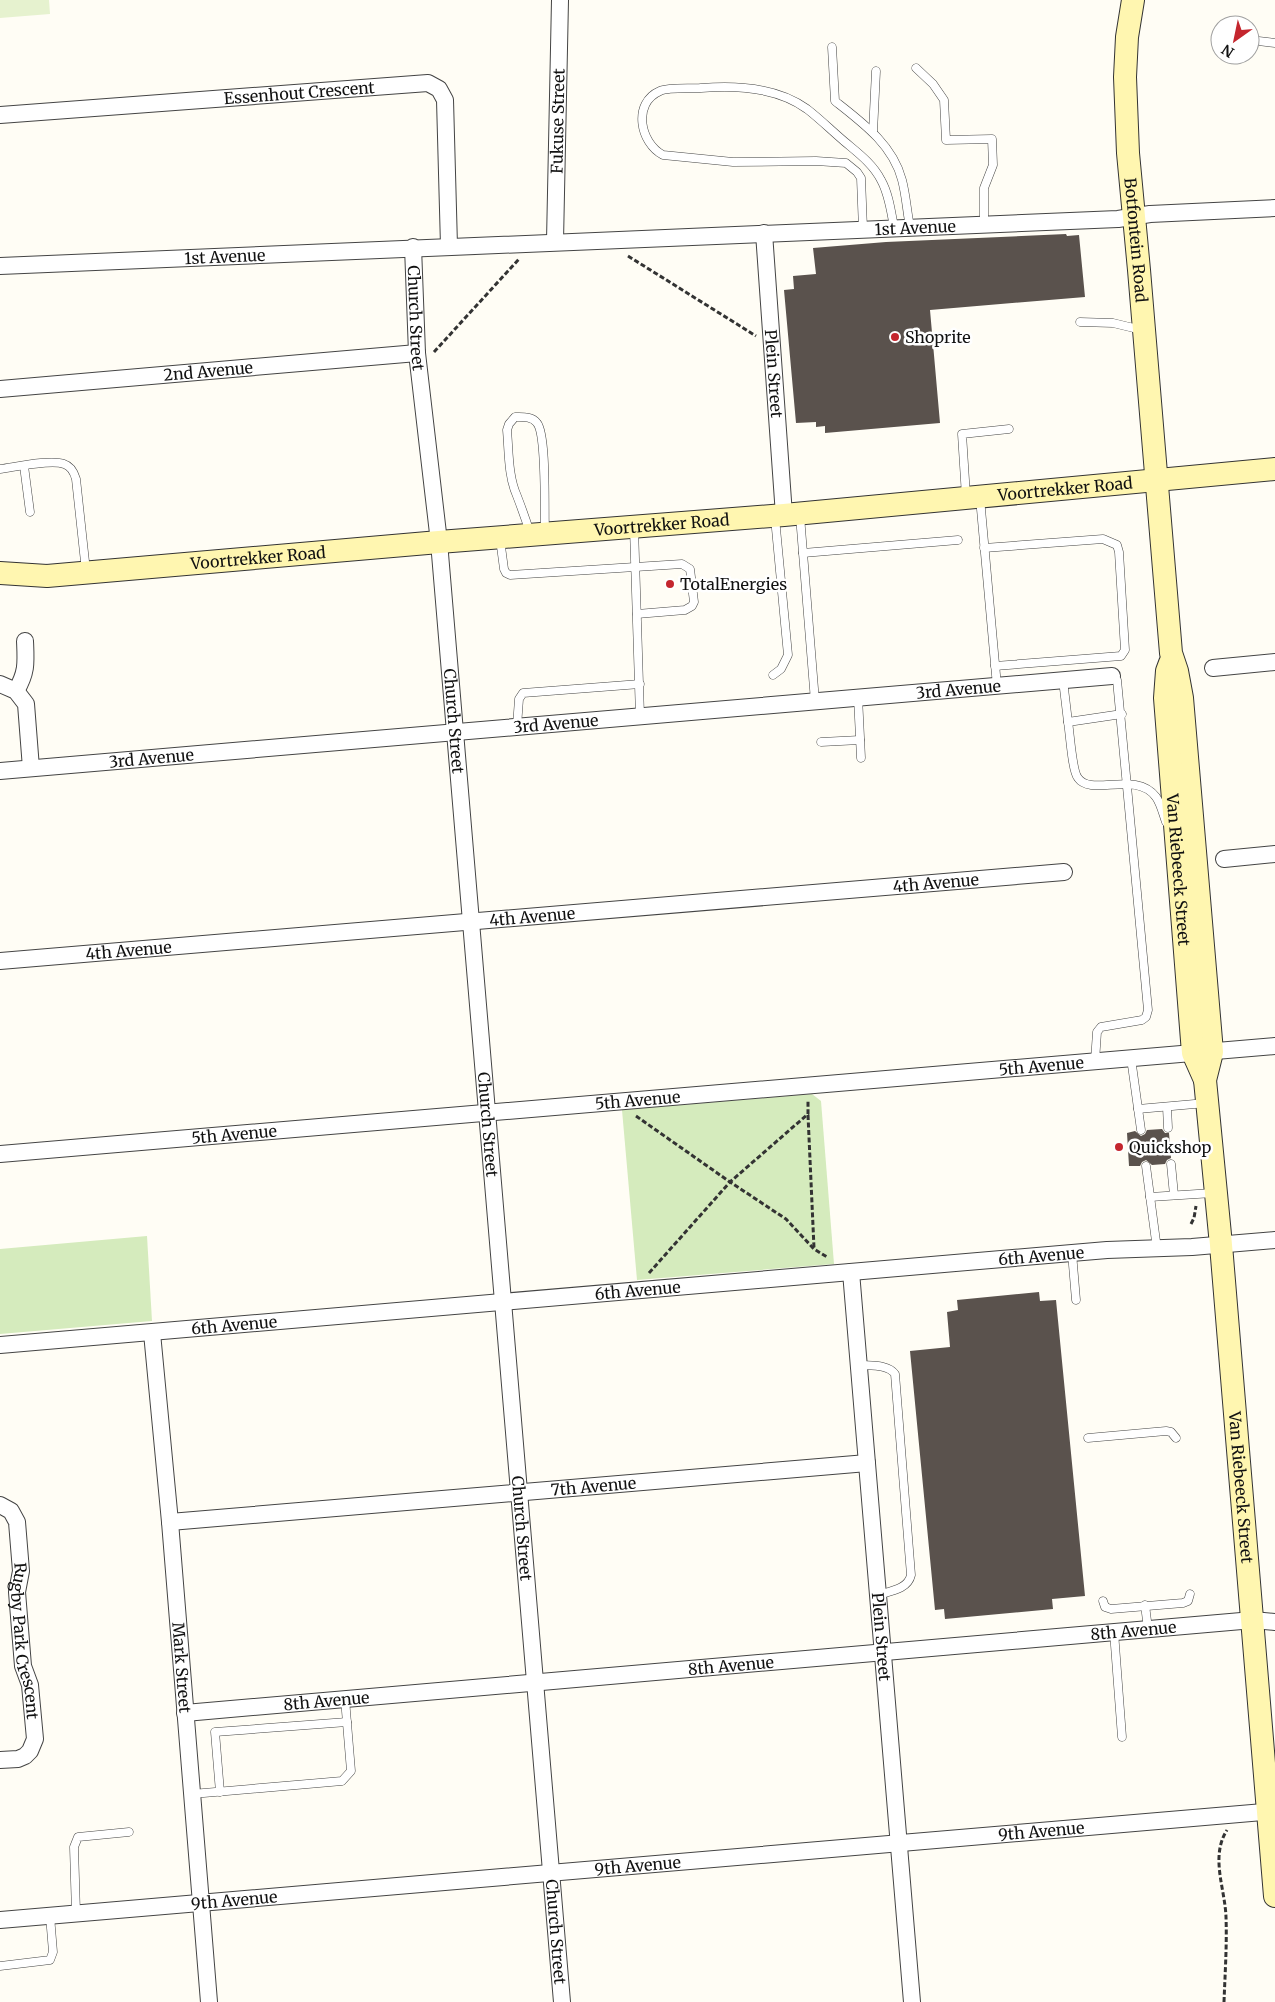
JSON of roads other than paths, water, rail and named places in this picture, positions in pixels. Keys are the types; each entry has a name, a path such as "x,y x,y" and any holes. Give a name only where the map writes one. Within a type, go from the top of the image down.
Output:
{"main road":[{"name":"Botfontein Road","path":"1133,0 1127,37 1125,77 1128,153 1158,481"},
{"name":"Voortrekker Road","path":"0,588 46,576 86,572 786,515 1275,469"},
{"name":"Van Riebeeck Street","path":"1158,481 1172,657 1177,671 1182,698 1202,1052"},
{"name":"Voortrekker Road","path":"0,573 46,576"},
{"name":"Van Riebeeck Street","path":"1172,657 1167,671 1165,698 1176,850 1202,1052 1221,1246 1253,1620 1272,1811 1275,1896"}],"street":[{"name":"Fukuse Street","path":"555,242 560,0"},
{"name":"Essenhout Crescent","path":"0,115 428,83 439,89 445,100 449,246"},
{"name":"1st Avenue","path":"0,266 1118,218 1275,208"},
{"name":"Plein Street","path":"764,233 786,515"},
{"name":"Church Street","path":"412,247 417,353 439,542 562,2002"},
{"name":"2nd Avenue","path":"0,389 417,353"},
{"path":"16,691 25,674 25,641"},
{"path":"1214,668 1275,662"},
{"name":"3rd Avenue","path":"0,771 1112,676"},
{"path":"0,684 16,691 26,704 32,768"},
{"path":"1224,859 1275,854"},
{"name":"4th Avenue","path":"0,961 1064,872"},
{"name":"5th Avenue","path":"0,1154 1275,1046"},
{"name":"6th Avenue","path":"0,1345 1072,1253 1221,1246 1275,1240"},
{"name":"Plein Street","path":"851,1272 912,2002"},
{"name":"Mark Street","path":"152,1333 170,1522 208,2002"},
{"name":"7th Avenue","path":"170,1522 867,1464"},
{"name":"Rugby Park Crescent","path":"0,1506 11,1511 17,1522 22,1571 16,1592 23,1666 30,1685 35,1739 30,1751 25,1756 18,1759 0,1760"},
{"name":"8th Avenue","path":"185,1713 1253,1620 1275,1622"},
{"name":"9th Avenue","path":"0,1920 1272,1811"}],"lane":[{"path":"1260,41 1275,43"},
{"path":"832,46 836,101 874,132 892,156 902,180 902,227"},
{"path":"916,68 934,84 944,100 946,140 992,139 993,166 984,188 984,224"},
{"path":"874,132 876,71"},
{"path":"864,229 861,178 852,166 846,163 816,161 733,162 663,155 654,150 647,140 642,126 642,110 648,99 661,91 746,86 779,95 806,108 874,168 902,227"},
{"path":"1080,322 1113,324 1144,330"},
{"path":"515,417 534,420 538,423 541,434 544,484 538,534 516,496 510,471 507,430 508,424 515,417"},
{"path":"997,686 984,548 962,434 1009,429"},
{"path":"0,468 54,462 70,467 74,473 86,572"},
{"path":"24,466 30,512"},
{"path":"786,515 803,554 815,701"},
{"path":"773,675 781,669 788,655 786,515"},
{"path":"634,527 640,716"},
{"path":"500,537 504,569 510,575 682,564 687,566 692,572 694,602 689,609 637,614"},
{"path":"984,548 1104,539 1117,545 1119,552 1125,650 1121,656 995,666"},
{"path":"803,554 958,540"},
{"path":"1095,1061 1097,1032 1101,1027 1142,1020 1146,1017 1148,1010 1126,784 1122,714 1118,680 1112,676"},
{"path":"1063,680 1076,774 1081,782 1088,785 1126,784 1148,789 1157,798 1176,850"},
{"path":"517,726 519,699 523,693 640,684"},
{"path":"858,697 861,758"},
{"path":"1068,722 1122,714"},
{"path":"821,742 860,740"},
{"path":"1131,1058 1141,1130"},
{"path":"1138,1109 1207,1103"},
{"path":"1167,1107 1168,1128"},
{"path":"1171,1164 1174,1195"},
{"path":"1146,1166 1157,1249"},
{"path":"1150,1197 1215,1192"},
{"path":"1072,1253 1076,1300"},
{"path":"859,1365 888,1368 895,1374 896,1384 911,1575 910,1580 903,1587 878,1596"},
{"path":"1088,1438 1166,1431 1171,1432 1176,1438"},
{"path":"1103,1601 1105,1607 1111,1609 1186,1602 1190,1598 1190,1594"},
{"path":"1145,1605 1148,1629"},
{"path":"1114,1632 1122,1737"},
{"path":"192,1794 342,1781 351,1771 345,1699"},
{"path":"220,1792 215,1732 347,1722"},
{"path":"76,1913 74,1847 78,1837 129,1832"},
{"path":"0,1966 50,1960 53,1952 50,1916"}],"place":[{"name":"Shoprite","path":"895,337"},
{"name":"TotalEnergies","path":"670,584"},
{"name":"Quickshop","path":"1119,1147"}]}
